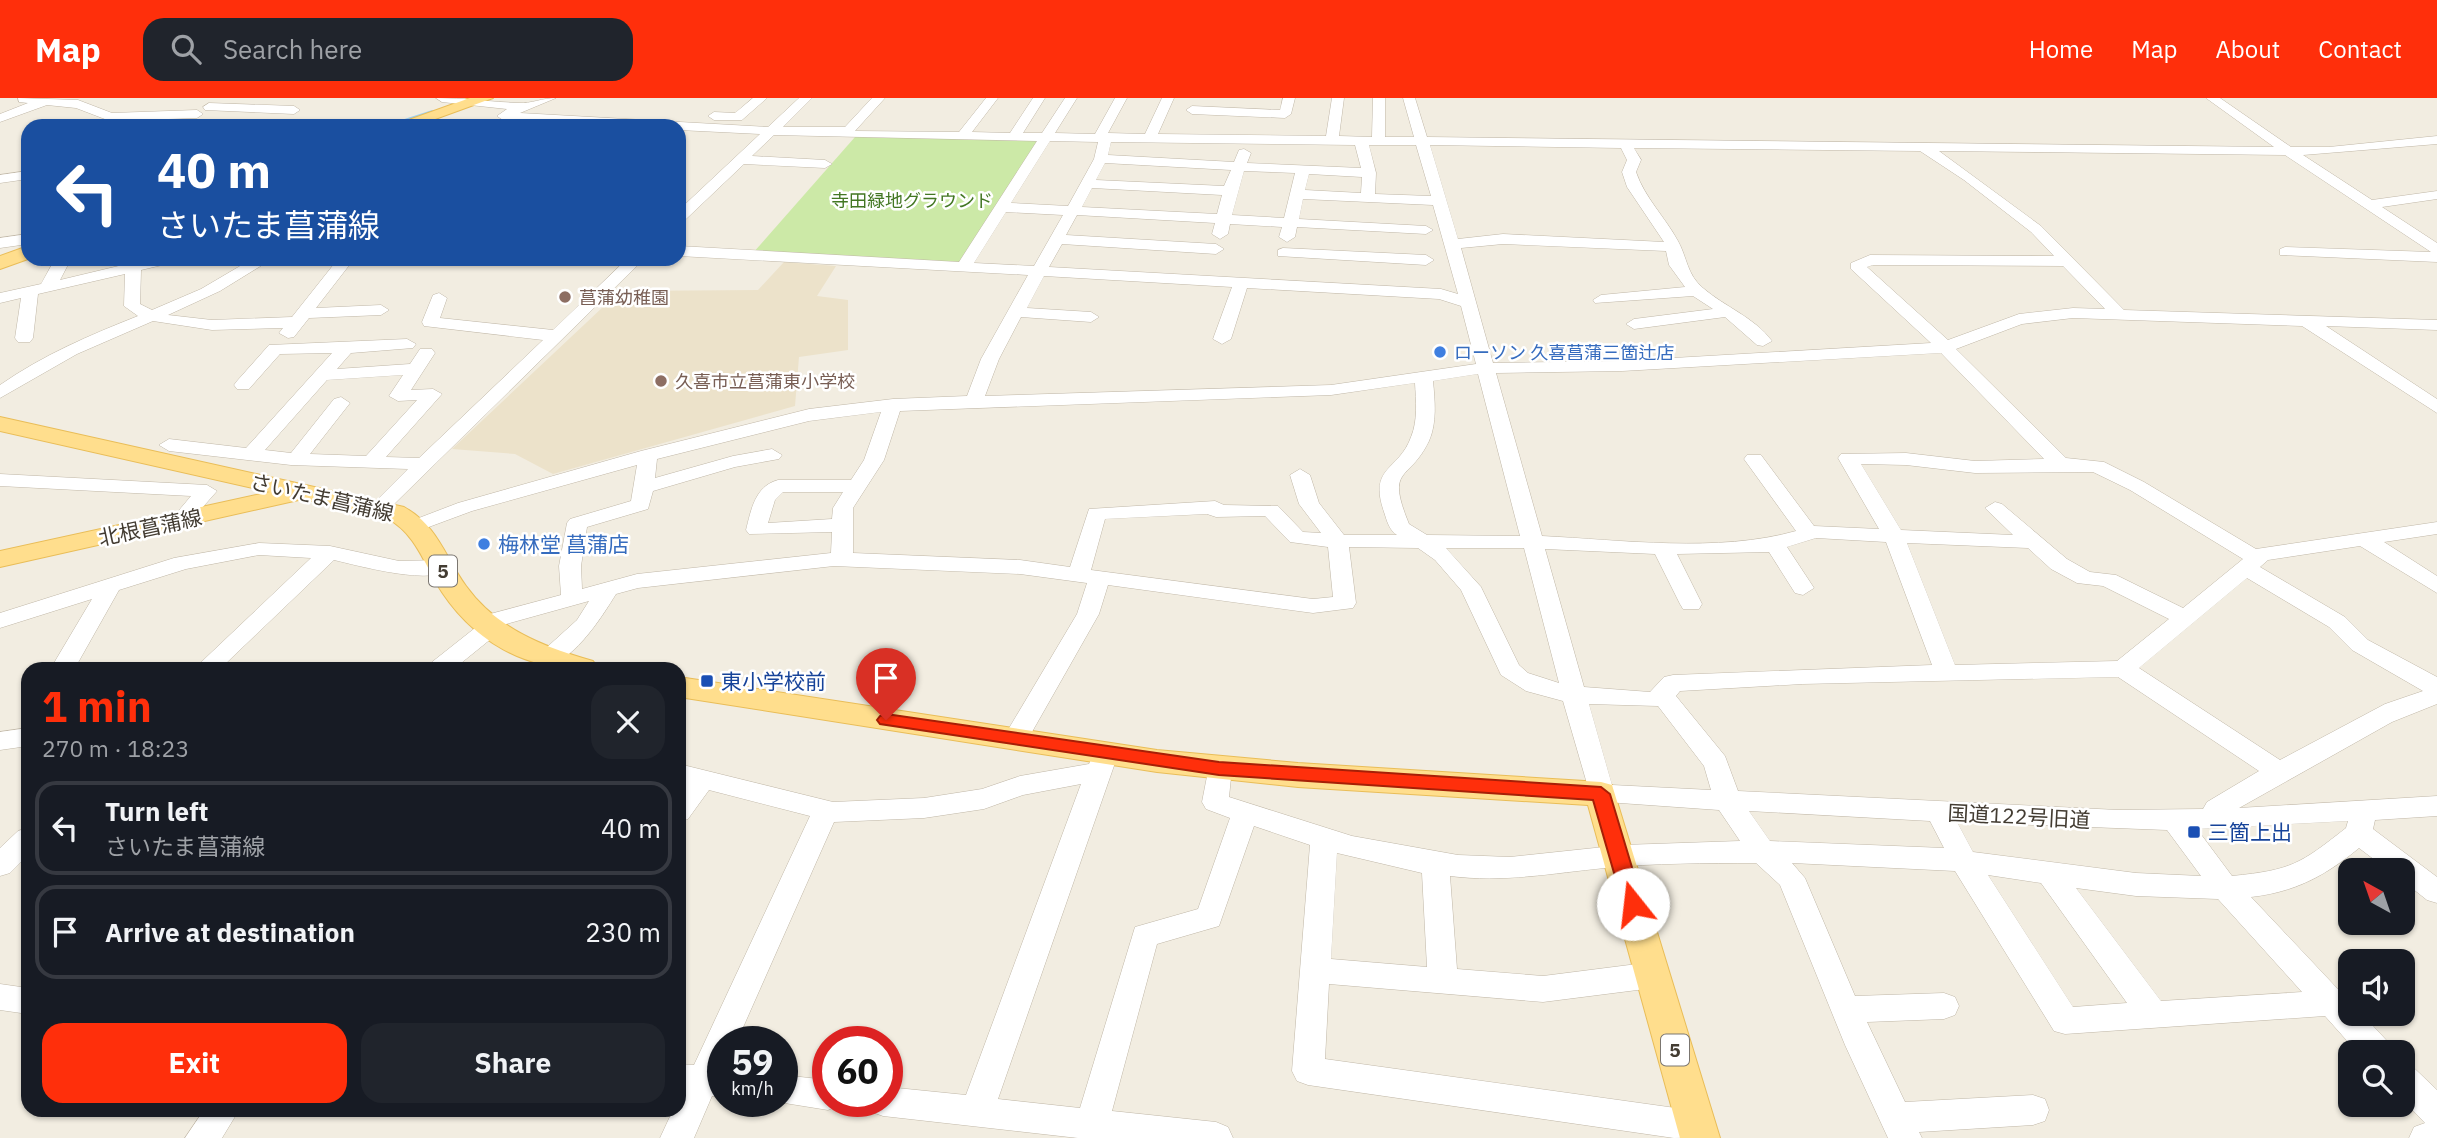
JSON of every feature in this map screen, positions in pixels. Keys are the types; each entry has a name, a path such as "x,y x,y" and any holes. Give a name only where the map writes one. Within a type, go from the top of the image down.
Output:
{"main road":[{"path":"421,119 478,100"},
{"path":"0,263 21,255"},
{"name":"さいたま菖蒲線","path":"0,424 395,512 418,525 456,593 486,626 561,662"},
{"name":"北根菖蒲線","path":"0,559 180,521 300,492"},
{"path":"686,688 1015,740 1101,763 1219,768 1601,794"},
{"name":"5","path":"1601,794 1698,1132"}],"street":[{"path":"13,98 78,104 110,117 197,114"},
{"path":"193,119 209,107 233,98"},
{"path":"442,98 478,100 519,107"},
{"path":"499,119 519,107 550,98"},
{"path":"686,121 694,115 738,117 761,98"},
{"path":"686,210 806,98"},
{"path":"686,126 773,131 848,131 879,98"},
{"path":"963,136 992,98"},
{"path":"1014,137 1039,98"},
{"path":"964,266 1071,98"},
{"path":"1105,138 1101,134 1121,98"},
{"path":"1149,139 1168,98"},
{"path":"1238,112 1244,98"},
{"path":"1182,139 1195,104 1238,112 1285,114 1289,98"},
{"path":"1332,141 1338,98"},
{"path":"1378,142 1379,98"},
{"path":"1409,98 1452,244 1601,794"},
{"path":"2212,98 2369,205 2400,230 2437,249"},
{"path":"0,106 23,99"},
{"path":"0,118 44,101"},
{"path":"209,107 294,110"},
{"path":"503,116 556,119"},
{"path":"856,135 2289,151 2329,151 2437,140"},
{"path":"974,401 990,359 1089,184 1101,159 1105,138"},
{"path":"1207,281 1231,191 1249,140"},
{"path":"1361,141 1368,173 1368,198"},
{"path":"1625,142 1634,160 1629,172 1634,187 1673,247 1677,265 1696,291 1729,312 1763,341"},
{"path":"1922,146 1969,177 2036,229 2119,314"},
{"path":"1101,159 1368,173"},
{"path":"741,160 825,164"},
{"path":"1274,285 1292,222 1295,194 1303,169"},
{"path":"0,179 21,176"},
{"path":"1089,184 1231,191"},
{"path":"1295,194 1439,201"},
{"path":"2369,205 2437,195"},
{"path":"1439,201 1426,229 1426,260 1441,294"},
{"path":"1003,207 1426,229"},
{"path":"1057,239 1216,249"},
{"path":"1452,244 1503,239 1673,247"},
{"path":"0,243 21,240"},
{"path":"686,251 1441,294 1467,303"},
{"path":"2285,252 2437,257"},
{"path":"1283,253 1426,260"},
{"path":"2060,464 1945,347 1857,266 1870,260 2067,261"},
{"path":"24,338 38,290 57,266"},
{"path":"0,298 124,266"},
{"path":"135,266 132,306 149,317 214,325 382,310"},
{"path":"0,393 20,378 76,348 207,292 252,266"},
{"path":"243,385 340,266"},
{"path":"379,508 629,266"},
{"path":"1222,339 1241,283"},
{"path":"1601,300 1696,291"},
{"path":"439,298 430,322 556,336"},
{"path":"1016,312 1091,317"},
{"path":"1634,324 1729,312"},
{"path":"418,525 465,507 648,455 808,415 892,405 1331,390 1485,368 1685,363 1945,347 1990,328 2028,317 2073,313 2302,318 2437,325"},
{"path":"2302,318 2437,407"},
{"path":"275,349 407,344"},
{"path":"251,454 346,348"},
{"path":"371,462 433,394 398,396 426,353"},
{"path":"322,374 415,369"},
{"path":"1424,377 1425,412 1422,436 1414,452 1391,473 1389,489 1400,528 1424,541 1463,577 1482,601 1513,676 1531,685 1574,694 1651,700 1663,696 1673,683 1946,671 2123,669 2278,771"},
{"path":"296,459 341,403"},
{"path":"842,559 843,508 874,460 892,405"},
{"path":"169,444 296,459 423,464"},
{"path":"572,599 570,566 577,523 641,505 648,455"},
{"path":"644,486 772,455"},
{"path":"1946,671 1894,536 1848,458 1906,459 2007,468 2060,464 2097,466 2337,622 2360,645 2437,688"},
{"path":"1754,459 1809,534"},
{"path":"447,662 486,626 637,581 842,559 971,563 1312,606 1345,603 1338,541 1309,504 1300,475"},
{"path":"0,480 207,491 180,521"},
{"path":"843,525 756,530 765,498 778,486 857,486"},
{"path":"1015,740 1088,614 1088,577 1096,513 1215,508 1216,512 1271,510 1297,538 1338,541 1532,542 1663,548 1763,547 1809,534 2031,542"},
{"path":"1995,508 2059,564 2085,578 2108,580 2186,618"},
{"path":"2123,669 2250,563 2284,550 2437,528"},
{"path":"2363,538 2437,586"},
{"path":"1775,544 1803,588"},
{"path":"1663,548 1690,604"},
{"path":"0,621 216,555 259,549 330,552 399,568 440,567"},
{"path":"213,662 330,552"},
{"path":"66,662 110,587"},
{"path":"566,662 562,648 585,625 608,589"},
{"path":"1663,696 1716,763 1728,802 1763,853 1791,878 1861,1045 1901,1128 2034,1110"},
{"path":"2222,819 2216,808 2278,771 2379,718 2424,698 2437,696"},
{"path":"691,776 826,810 924,808 984,799 1101,763"},
{"path":"977,1111 1101,763"},
{"path":"1219,768 1215,802 1324,841 1435,864 1493,868 1541,867 1620,856 1763,853 1963,860 2184,888 2226,889 2278,883 2306,874 2361,822 2437,892"},
{"name":"国道122号旧道","path":"1601,794 1939,812 2175,820 2361,822 2431,811"},
{"path":"677,1138 826,810"},
{"path":"1939,812 1963,860 2065,1021 2329,1003"},
{"path":"1092,1124 1145,935 1209,918 1245,813"},
{"path":"2175,820 2226,889 2365,1040"},
{"path":"1324,841 1308,1071 1698,1132"},
{"path":"0,865 21,845"},
{"path":"1435,864 1443,981"},
{"path":"2049,873 2153,1015"},
{"path":"1315,970 1543,989 1653,975"},
{"path":"0,997 21,1000"},
{"path":"1848,1009 1944,1006"},
{"path":"2415,1090 2437,1112"},
{"path":"903,1103 1216,1138"},
{"path":"202,1138 218,1117"},
{"path":"2426,1138 2437,1137"}],"shaded area":[{"name":"久喜市立菖蒲東小学校","path":"784,262 836,266 817,296 848,300 848,350 799,357 795,406 553,474 515,454 452,449 620,291 758,290"}],"green space":[{"name":"寺田緑地グラウンド","path":"855,137 1042,139 961,264 753,253"}],"waterway":[{"path":"410,119 432,112"}],"place":[{"name":"菖蒲幼稚園","path":"565,297"},
{"name":"ローソン 久喜菖蒲三箇辻店","path":"1440,352"},
{"name":"久喜市立菖蒲東小学校","path":"661,381"},
{"name":"梅林堂 菖蒲店","path":"484,544"},
{"name":"東小学校前","path":"707,681"},
{"name":"三箇上出","path":"2194,832"}],"route":[{"path":"886,720 1106,754 1219,768 1601,794 1633,904"}]}
